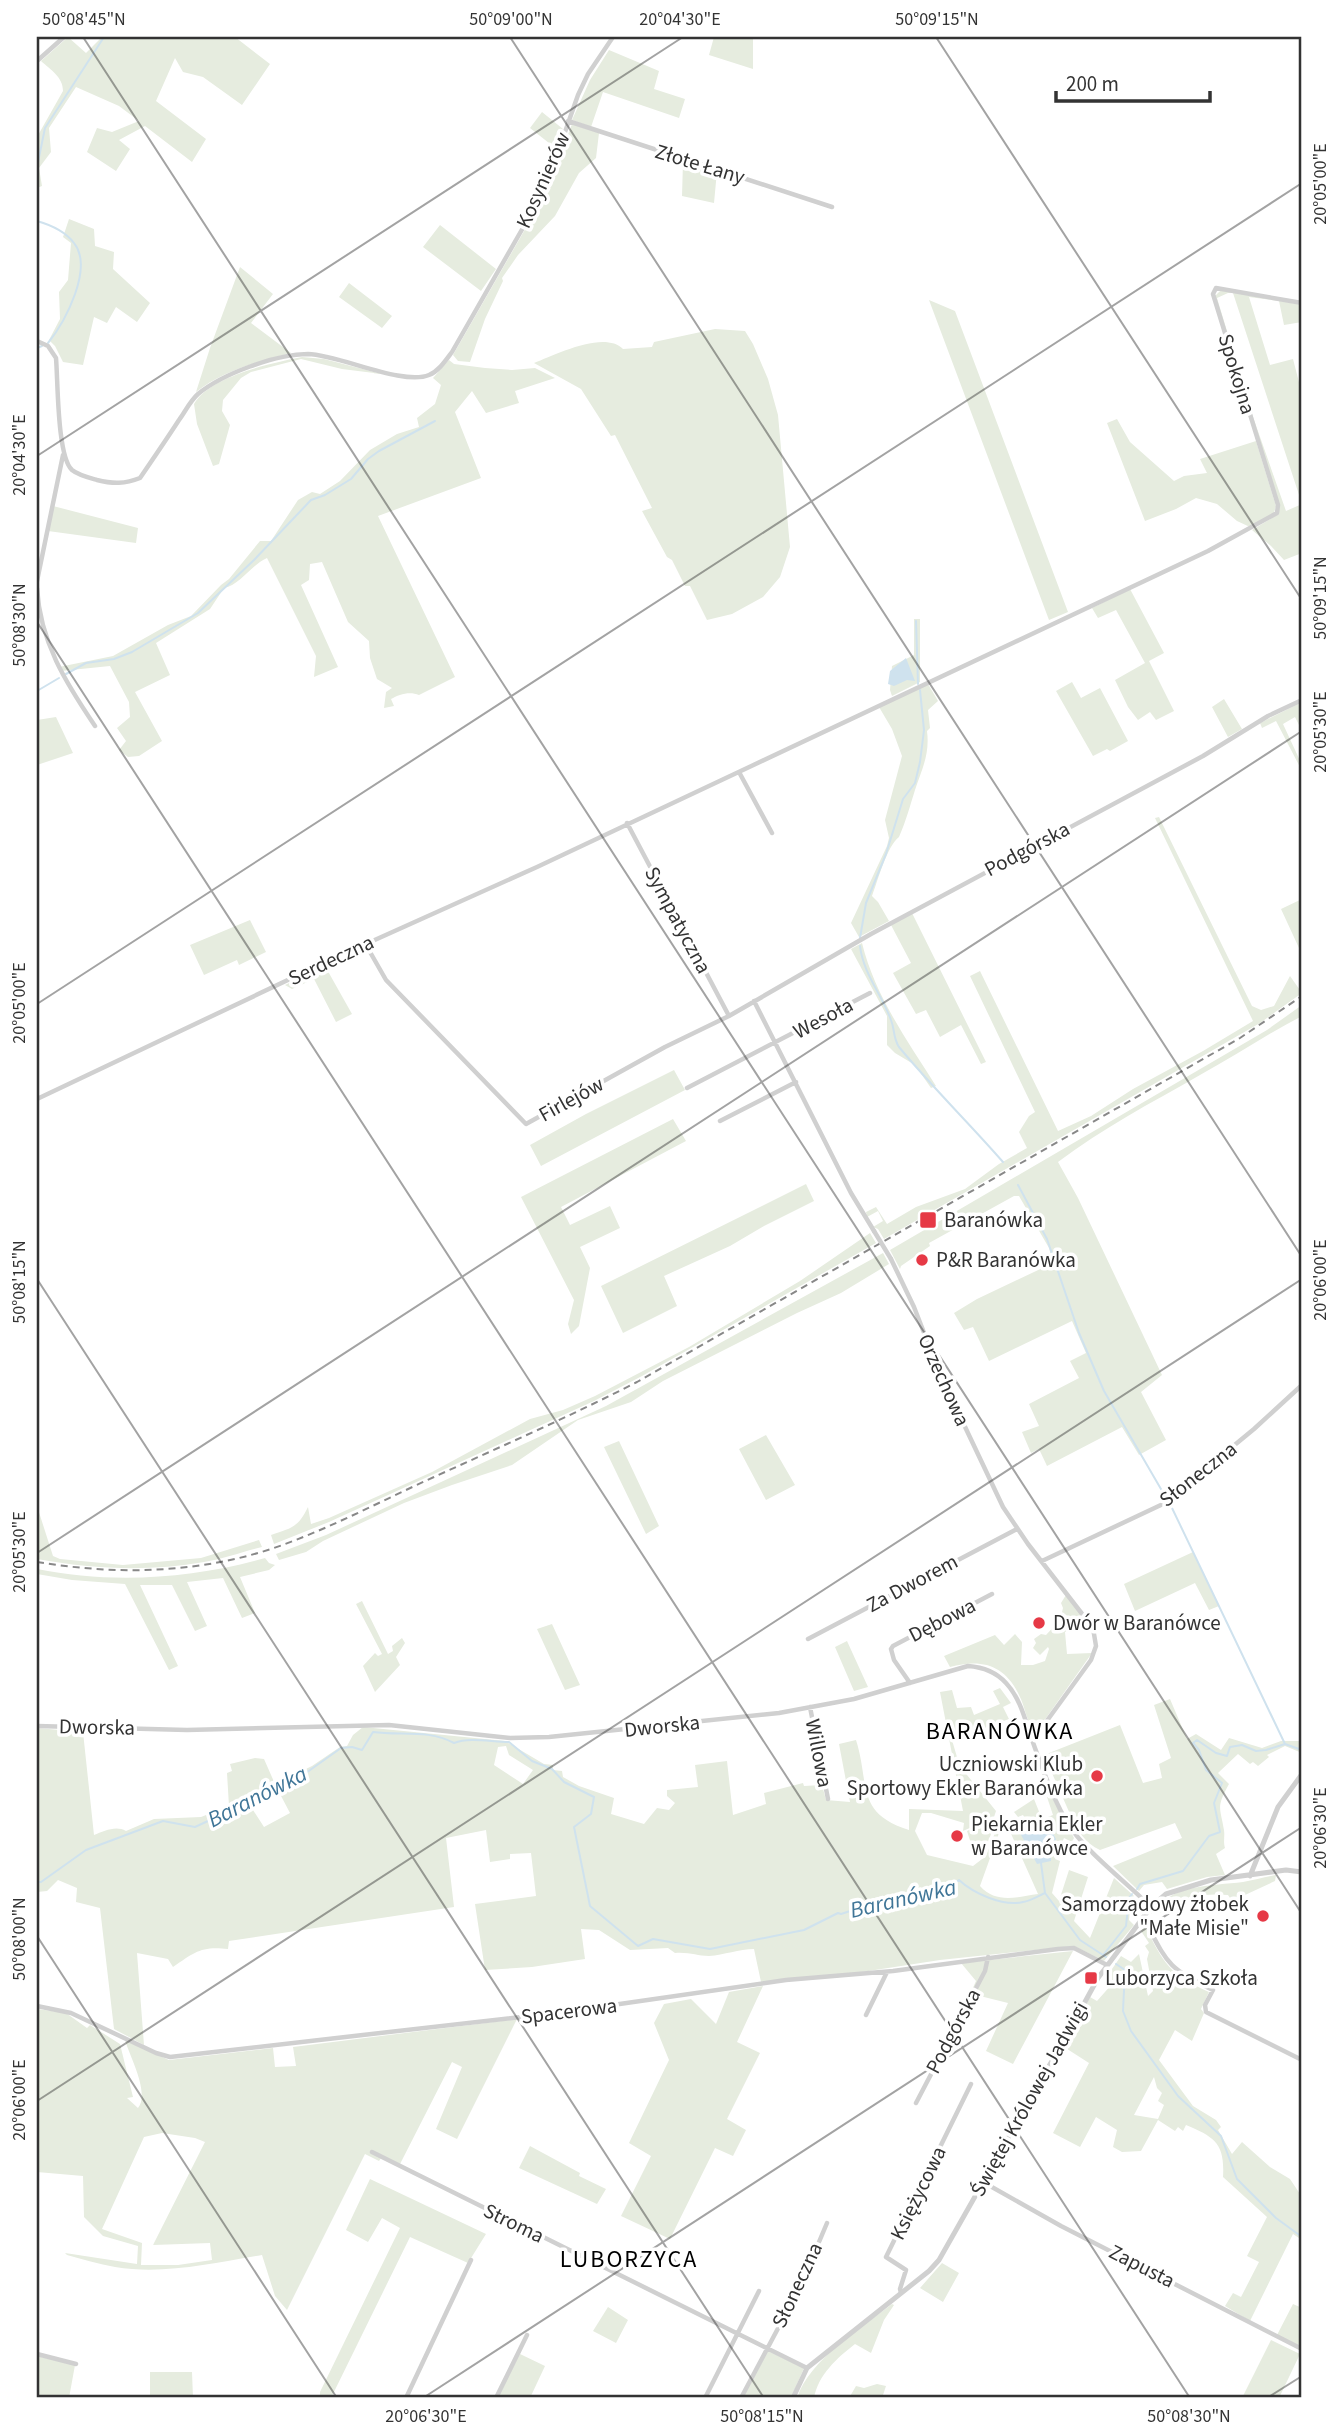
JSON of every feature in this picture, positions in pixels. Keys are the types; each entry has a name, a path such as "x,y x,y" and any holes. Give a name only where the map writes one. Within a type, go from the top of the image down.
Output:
{"street":[{"path":"37,61 64,37"},
{"name":"Kosynierów","path":"63,454 72,470 89,478 126,484 139,478 195,396 213,383 249,367 290,356 309,354 332,358 410,377 429,375 444,363 545,186 588,74 613,37"},
{"name":"Złote Łany","path":"569,121 832,207"},
{"name":"Spokojna","path":"1250,529 1277,513 1278,505 1213,294 1216,288 1302,303"},
{"path":"37,341 48,346 56,358 63,454 37,581"},
{"name":"Serdeczna","path":"37,1099 328,961 739,772 1250,529"},
{"path":"37,588 41,623 51,654 64,680 95,726"},
{"name":"Podgórska","path":"754,1001 970,880 1203,755 1268,716 1302,700"},
{"path":"739,772 772,833"},
{"name":"Sympatyczna","path":"626,823 729,1016"},
{"name":"Firlejów","path":"366,945 386,980 526,1124 754,1001"},
{"name":"Wesoła","path":"688,1088 870,993"},
{"name":"Orzechowa","path":"754,1001 851,1193 891,1259 909,1295 940,1374 992,1483 1017,1529 1090,1621 1096,1634 1096,1646 1091,1660 1032,1741"},
{"path":"720,1122 796,1083"},
{"name":"Słoneczna","path":"1042,1562 1166,1503 1302,1385"},
{"name":"Za Dworem","path":"808,1639 1017,1529"},
{"name":"Dębowa","path":"909,1683 894,1660 891,1649 893,1646 992,1594"},
{"name":"Dworska","path":"37,1726 187,1730 389,1724 510,1738 549,1737 779,1713 854,1699 968,1666 980,1667 996,1674 1007,1684 1019,1703 1061,1810 1074,1832 1151,1907"},
{"name":"Willowa","path":"810,1707 828,1799"},
{"path":"1250,1876 1278,1807 1302,1774"},
{"name":"Świętej Królowej Jadwigi","path":"793,2398 807,2368 939,2260 1092,1986 1158,1899 1175,1889 1211,1880 1286,1870 1302,1872"},
{"path":"1143,1917 1168,1963 1188,1978 1213,1990 1205,2005 1206,2012 1302,2060"},
{"name":"Spacerowa","path":"37,2006 66,2011 170,2057 564,2012 786,1980 887,1971 1074,1948 1107,1965"},
{"name":"Podgórska","path":"916,2103 985,1970 988,1958"},
{"path":"866,2015 887,1971"},
{"name":"Księżycowa","path":"901,2293 906,2270 886,2257 971,2084"},
{"name":"Stroma","path":"372,2152 807,2368"},
{"name":"Zapusta","path":"983,2181 1062,2226 1302,2350"},
{"name":"Słoneczna","path":"741,2398 800,2287 827,2223"},
{"path":"405,2398 471,2260"},
{"path":"705,2398 759,2291"},
{"path":"496,2398 527,2334"},
{"path":"37,2354 76,2364"}],"shaded area":[{"path":"68,37 86,53 102,37 235,37 270,64 242,105 203,77 183,72 175,58 156,101 206,139 192,162 145,126 119,140 130,149 116,171 87,152 97,128 112,132 139,121 119,106 76,87 49,128 51,152 39,168 42,186 37,188 37,137 63,91 59,78 41,61"},
{"path":"714,37 753,37 753,69 709,55"},
{"path":"609,50 659,71 654,89 685,99 679,118 603,92 591,127 572,120 590,80"},
{"path":"542,112 563,129 532,207 554,147 530,128"},
{"path":"572,124 599,133 596,158 579,173 555,216 518,255 502,278 470,362 458,361 453,355 539,205"},
{"path":"683,162 717,171 714,203 682,196"},
{"path":"69,219 94,229 95,246 114,252 113,269 150,303 137,322 116,307 107,323 94,317 83,365 63,362 49,340 60,319 59,292 68,280 71,243 63,237"},
{"path":"440,225 496,269 481,291 423,247"},
{"path":"240,267 273,294 251,323 291,353 229,372 196,392 210,348"},
{"path":"349,283 392,316 382,328 339,297"},
{"path":"1221,290 1302,305 1302,322 1284,325 1279,301 1249,297 1270,365 1293,359 1302,394 1302,504 1302,553 1284,560 1252,530 1277,515 1280,506 1215,296","holes":["1228,293 1233,293 1302,504 1286,511 1253,417 1217,298"]},
{"path":"929,300 955,311 1068,612 1049,620"},
{"path":"715,329 745,331 768,379 778,415 790,547 780,577 763,597 732,614 707,620 690,586 685,586 642,511 652,508 615,435 611,436 581,389 534,363 592,343 615,344 623,349 652,347 654,342"},
{"path":"302,357 324,359 382,374 342,369 301,359 251,372 241,378 223,400 222,411 230,425 219,464 213,466 197,424 194,404 202,394 227,378 243,372"},
{"path":"449,360 454,364 485,368 535,368 555,378 515,391 519,403 486,413 472,391 455,412 481,478 378,516 455,677 419,695 408,693 397,696 391,699 394,706 384,708 386,692 392,688 377,679 370,658 369,641 348,622 322,562 310,564 309,580 301,585 338,667 314,677 316,656 267,558 235,583 224,588 210,609 156,643 170,675 135,692 162,741 139,756 128,757 119,750 126,741 117,728 130,717 129,702 110,666 61,671 59,667 113,656 168,625 191,616 229,579 260,541 271,541 298,500 312,492 320,494 340,481 370,450 397,434 419,427 417,418 435,404 441,385 433,378"},
{"path":"1117,419 1130,442 1174,481 1184,476 1207,473 1200,459 1256,441 1276,506 1274,513 1250,527 1237,521 1217,504 1196,498 1145,521 1107,423"},
{"path":"53,506 138,528 136,543 48,531"},
{"path":"1130,589 1164,653 1149,661 1174,711 1156,720 1150,712 1138,720 1128,707 1115,680 1145,663 1116,610 1098,618 1092,608"},
{"path":"914,619 920,619 920,682 892,696 892,666 914,655"},
{"path":"1072,682 1081,698 1100,688 1128,741 1110,751 1107,749 1093,756 1056,691"},
{"path":"928,684 938,701 928,710 930,728 927,731 925,761 899,837 887,855 872,896 889,921 859,937 851,923 887,846 889,838 885,820 902,756 892,729 879,707"},
{"path":"1224,699 1242,729 1228,737 1212,707"},
{"path":"1302,702 1302,731 1295,717 1283,724 1302,765 1302,771 1276,721 1262,728 1260,723"},
{"path":"56,717 73,753 37,765 37,720"},
{"path":"1159,817 1252,1006 1261,1010 1274,1006 1290,976 1302,993 1260,1023 884,1239 878,1229 873,1227 883,1221 878,1211 867,1217 866,1212 876,1207 887,1224 916,1207 965,1189 1027,1148 1019,1132 1029,1116 1035,1112 970,976 980,971 1058,1131 1091,1116 1253,1021 1155,818"},
{"path":"1302,899 1302,946 1299,948 1281,909"},
{"path":"912,913 986,1062 981,1064 961,1025 940,1037 926,1010 916,1014 893,973 911,963 891,925"},
{"path":"250,920 266,952 239,965 237,960 204,975 190,945"},
{"path":"862,943 883,999 936,1086 931,1088 915,1065 887,1045 887,1016 851,949"},
{"path":"325,966 352,1014 336,1022 314,979 292,989 285,985"},
{"path":"1302,1005 1302,1016 1128,1116 1058,1162 1078,1198 1162,1375 1141,1392 1166,1440 1139,1455 1122,1427 1047,1466 1039,1449 1031,1453 1022,1432 1039,1426 1029,1404 1079,1378 1070,1361 1086,1353 1072,1321 989,1361 973,1327 964,1330 954,1313 977,1299 1053,1263 1049,1248 1019,1196 1014,1196 929,1243 930,1246 900,1269 890,1250 1267,1030"},
{"path":"674,1070 685,1090 541,1166 530,1145"},
{"path":"673,1119 686,1141 561,1207 570,1225 610,1206 620,1228 580,1247 590,1268 579,1326 571,1334 568,1324 574,1300 521,1197"},
{"path":"806,1184 814,1201 730,1246 664,1276 677,1306 623,1333 601,1286"},
{"path":"870,1233 876,1243 642,1376 594,1401 329,1522 274,1544 271,1535 293,1526 308,1507 311,1524 329,1518 432,1472 530,1419 563,1410 595,1396 689,1347 800,1281"},
{"path":"883,1253 889,1264 841,1293 663,1381 631,1402 578,1420 512,1465 404,1503 323,1541 306,1552 279,1560 276,1554 326,1535 606,1406"},
{"path":"766,1435 795,1485 766,1500 739,1449"},
{"path":"619,1441 659,1526 646,1534 604,1447"},
{"path":"37,1506 53,1556 60,1559 123,1565 201,1558 259,1540 262,1547 211,1561 162,1567 99,1567 37,1559"},
{"path":"1193,1552 1219,1606 1209,1610 1195,1583 1135,1611 1124,1584"},
{"path":"265,1558 275,1565 269,1570 240,1577 255,1613 242,1618 223,1578 187,1582 207,1626 195,1631 172,1585 140,1585 178,1666 169,1670 125,1584 37,1574 37,1569 94,1577 180,1575"},
{"path":"1066,1595 1086,1620 1065,1632 1067,1654 1092,1653 1039,1728 1034,1730 1019,1695 999,1670 981,1664 950,1667 944,1656 995,1635 1004,1645 1015,1634 1022,1642 1021,1665 1045,1661 1048,1647 1040,1655 1033,1648 1036,1643 1034,1639 1041,1634 1046,1635 1060,1620 1063,1608 1061,1603"},
{"path":"362,1601 388,1654 393,1651 392,1646 402,1638 405,1643 396,1657 400,1665 375,1692 363,1666 375,1653 378,1656 382,1654 356,1604"},
{"path":"552,1624 580,1685 565,1690 537,1629"},
{"path":"847,1641 868,1687 854,1691 835,1647"},
{"path":"1000,1688 1011,1703 1003,1707 1009,1719 952,1740 959,1764 968,1765 963,1770 996,1811 994,1817 963,1831 964,1823 922,1813 915,1831 927,1855 973,1866 986,1856 996,1830 1007,1819 1018,1831 1027,1822 1023,1815 1018,1817 1014,1812 1034,1799 1042,1819 1053,1815 1047,1797 1052,1797 1074,1838 1072,1842 1064,1838 1055,1859 1060,1861 1052,1893 1059,1901 1069,1870 1088,1877 1074,1921 1090,1938 1114,1878 1134,1896 1131,1899 1129,1920 1134,1925 1104,1961 1074,1946 761,1982 754,1949 709,1956 675,1953 668,1948 630,1950 599,1930 581,1929 585,1959 532,1967 485,1970 475,1904 536,1896 531,1853 510,1854 510,1859 490,1862 486,1830 446,1838 454,1907 229,1941 228,1949 211,1948 199,1951 173,1967 168,1959 137,1953 144,2045 114,2029 100,1908 76,1902 77,1888 58,1880 47,1891 37,1892 37,1728 83,1732 94,1835 114,1829 126,1831 154,1819 201,1817 229,1806 227,1773 232,1771 230,1764 255,1758 264,1759 275,1784 312,1766 340,1747 347,1746 353,1735 363,1727 505,1741 544,1764 553,1765 553,1770 562,1771 563,1777 579,1786 614,1798 611,1814 644,1824 657,1808 669,1810 675,1803 667,1796 667,1790 698,1787 695,1765 727,1761 733,1815 766,1804 764,1793 803,1783 804,1786 822,1785 826,1800 850,1802 839,1744 856,1740 872,1806 892,1823 909,1830 909,1809 963,1811 940,1692 952,1690 957,1708 971,1707 974,1715 1000,1704 993,1691","holes":["506,1746 509,1755 533,1770 523,1784 494,1765 498,1747","280,1794 290,1813 264,1827 253,1810 259,1804","1008,1827 1038,1894 1015,1898 1000,1897 986,1892 980,1886 999,1833"]},
{"path":"1170,1699 1187,1739 1196,1734 1221,1750 1229,1738 1262,1748 1281,1741 1301,1741 1302,1753 1285,1746 1267,1755 1269,1757 1258,1766 1253,1762 1250,1764 1238,1754 1218,1773 1229,1784 1220,1807 1225,1848 1216,1854 1225,1875 1207,1877 1167,1889 1162,1882 1144,1885 1139,1891 1113,1866 1182,1838 1175,1823 1100,1850 1090,1844 1068,1815 1070,1814 1044,1755 1120,1725 1143,1783 1162,1778 1159,1764 1171,1758 1154,1705"},
{"path":"993,1819 995,1821 989,1839 978,1853 973,1850 967,1831"},
{"path":"1276,1875 1275,1881 1232,1901 1228,1895 1202,1895 1151,1914 1169,1897 1192,1888"},
{"path":"1145,1926 1157,1950 1176,1973 1209,1992 1201,2009 1204,2013 1192,2041 1175,2030 1159,2060 1193,2106 1216,2120 1221,2127 1218,2130 1232,2154 1242,2142 1270,2167 1290,2179 1302,2197 1302,2240 1293,2234 1250,2321 1225,2306 1233,2293 1241,2297 1259,2262 1247,2256 1267,2217 1223,2177 1220,2149 1211,2138 1186,2125 1183,2131 1178,2127 1175,2131 1158,2120 1141,2151 1122,2152 1113,2147 1117,2130 1096,2117 1080,2147 1053,2133 1089,2063 1064,2047 1090,1997 1097,2001 1112,1984 1112,1969 1121,1956 1131,1962 1139,1954 1148,1996 1153,1991 1147,1959 1149,1952 1145,1946 1149,1943 1141,1931","holes":["1154,2077 1157,2088 1162,2093 1158,2101 1164,2105 1158,2119 1134,2115"]},
{"path":"1073,1951 1013,2064 986,2051 1008,2003 971,1992 976,1981 961,1963"},
{"path":"763,1986 737,2042 760,2053 727,2119 746,2130 733,2156 715,2148 670,2239 621,2216 651,2156 629,2143 669,2060 654,2023 664,2004 691,1999 716,2024 729,1992"},
{"path":"37,2009 66,2013 87,2028 90,2025 120,2044 133,2097 127,2098 138,2108 142,2093 125,2040 169,2060 273,2048 275,2067 296,2066 293,2047 517,2019 457,2139 436,2129 462,2067 452,2062 399,2166 365,2154 287,2310 275,2296 262,2255 152,2270 115,2267 67,2255 65,2253 137,2264 138,2246 103,2236 84,2217 83,2176 37,2172","holes":["162,2133 205,2142 153,2245 210,2243 212,2260 178,2265 141,2265 142,2243 102,2229 144,2137"]},
{"path":"530,2146 606,2189 597,2204 519,2168"},
{"path":"370,2179 486,2234 468,2263 410,2237 331,2398 320,2398 320,2392 400,2228 382,2218 368,2242 346,2230"},
{"path":"942,2263 959,2273 943,2302 920,2288"},
{"path":"1293,2304 1302,2308 1302,2347 1277,2335"},
{"path":"894,2305 884,2320 871,2353 855,2344 824,2374 814,2398 797,2398 813,2370 824,2358"},
{"path":"608,2307 628,2320 616,2343 593,2331"},
{"path":"1271,2340 1300,2354 1279,2398 1242,2398"},
{"path":"768,2351 804,2368 791,2398 743,2398"},
{"path":"520,2354 545,2366 530,2398 497,2398"},
{"path":"37,2356 75,2365 69,2398 37,2398"},
{"path":"150,2372 192,2372 193,2398 150,2398"},
{"path":"877,2384 886,2386 882,2398 849,2398 856,2386 864,2388"}],"water":[{"path":"906,658 915,681 907,680 894,686 888,684 890,671"},
{"path":"1033,1825 1049,1826 1056,1839 1051,1851 1051,1861 1037,1864 1020,1833"}],"waterway":[{"path":"37,167 45,128 104,37"},
{"path":"37,221 57,229 74,243 81,266 69,309 48,343"},
{"path":"37,348 42,346"},
{"path":"66,674 86,663 114,659 132,652 198,613 254,560 311,500 351,479 368,459 379,451 435,421"},
{"path":"916,621 918,684"},
{"path":"37,691 59,678"},
{"path":"860,938 866,903 886,854 903,799 915,783 924,730 920,690"},
{"path":"860,946 865,965 887,1011 899,1047 1003,1162"},
{"path":"1018,1185 1047,1239 1079,1333 1104,1391 1172,1508 1285,1744"},
{"name":"Baranówka","path":"37,1882 41,1882 86,1850 163,1821 195,1827 296,1780 341,1748 362,1750 373,1732 424,1734 454,1743 474,1740 509,1742 532,1761 552,1769 564,1782 594,1797 591,1814 574,1827 590,1906 638,1946 653,1939 710,1949 804,1930 838,1913 899,1895 908,1898 934,1886 947,1888 959,1880 972,1890 998,1901 1015,1903 1045,1893 1080,1940 1106,1957"},
{"path":"1137,1889 1140,1884 1183,1871 1209,1836 1220,1832 1214,1803 1222,1783 1206,1770 1199,1750 1193,1743 1197,1740 1216,1753 1227,1756 1230,1747 1242,1745 1256,1751 1285,1744 1302,1750"},
{"path":"1041,1863 1045,1893"},
{"path":"1104,1954 1126,1926 1129,1898 1132,1894"},
{"name":"Baranówka","path":"1116,1964 1125,1970 1123,2011 1131,2031 1178,2096 1221,2136 1237,2179 1276,2218 1302,2237"}],"railway":[{"path":"37,1562 96,1569 156,1570 186,1567 245,1557 335,1524 637,1382 1240,1038 1302,996"}],"place":[{"name":"Baranówka","path":"928,1220"},
{"name":"P&R Baranówka","path":"922,1260"},
{"name":"Dwór w Baranówce","path":"1039,1623"},
{"name":"Uczniowski Klub Sportowy Ekler Baranówka","path":"1097,1776"},
{"name":"Piekarnia Ekler w Baranówce","path":"957,1836"},
{"name":"Samorządowy żłobek \"Małe Misie\"","path":"1263,1916"},
{"name":"Luborzyca Szkoła","path":"1091,1978"}],"district":[{"name":"BARANÓWKA","path":"1000,1731"},
{"name":"LUBORZYCA","path":"629,2259"}]}
